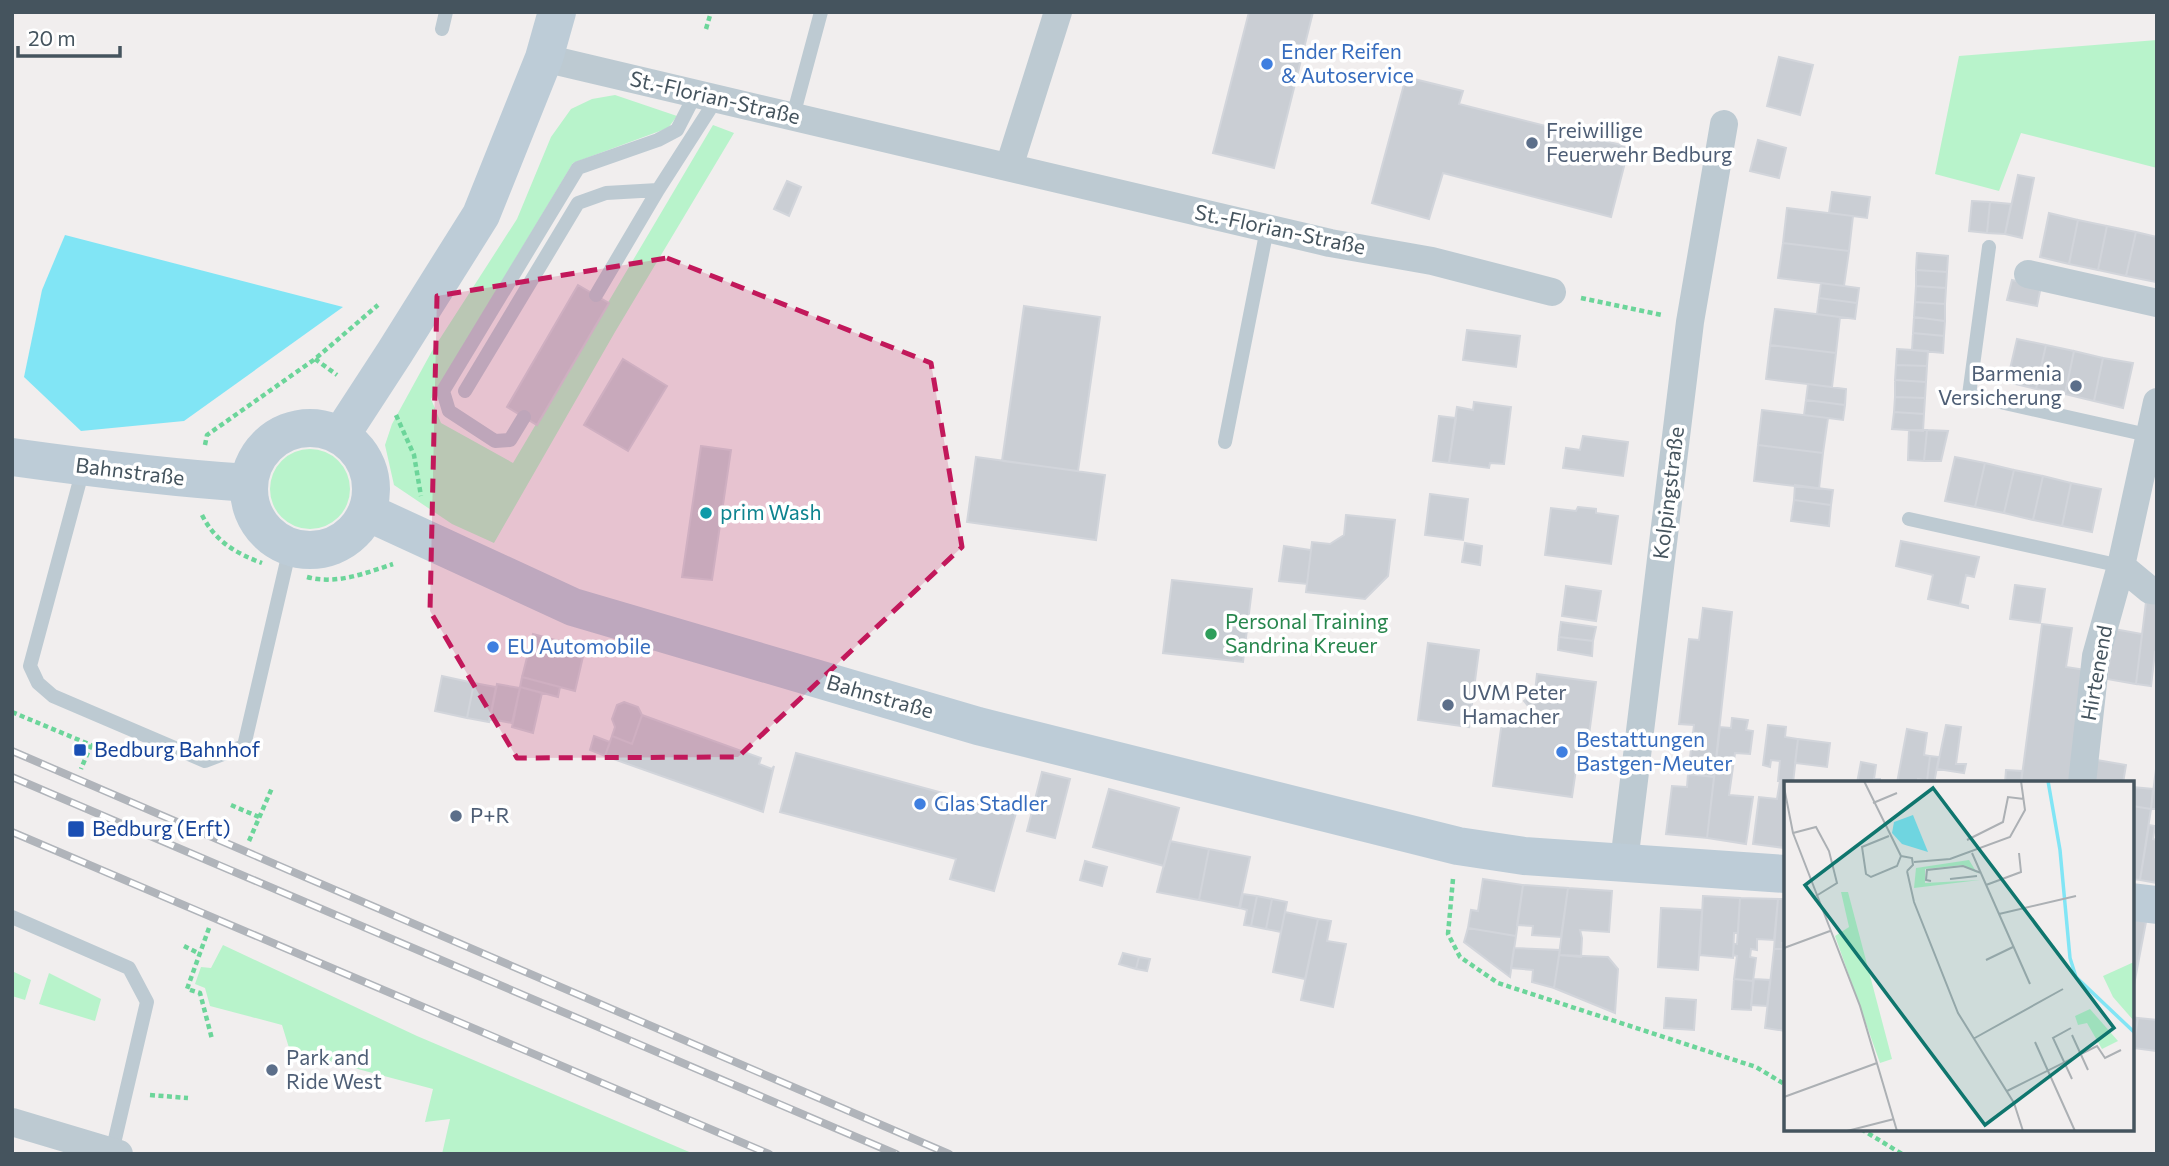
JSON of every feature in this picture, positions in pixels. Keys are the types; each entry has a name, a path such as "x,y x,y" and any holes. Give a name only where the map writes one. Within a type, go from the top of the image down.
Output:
{"street":[{"path":"341,435 481,215 544,58 557,12"},
{"path":"1009,167 1058,12"},
{"name":"St.-Florian-Straße","path":"544,58 1267,229 1432,261 1552,292"},
{"name":"Kolpingstraße","path":"1623,862 1690,321 1724,124"},
{"path":"2028,274 2157,303"},
{"name":"Hirtenend","path":"2082,781 2096,656 2153,437 2157,402"},
{"path":"313,427 341,435 357,449 368,467 372,488 367,512 352,534 337,545 288,559 258,522 250,503 249,483 257,458 278,436 289,431 313,427"},
{"name":"Bahnstraße","path":"12,457 201,480 249,483"},
{"name":"Bahnstraße","path":"367,512 573,607 978,726 1458,846"},
{"path":"2121,566 2150,590 2157,590"},
{"path":"1458,846 1524,856 1784,874"},
{"path":"2134,902 2157,905"},
{"path":"12,1122 116,1153"}],"lane":[{"path":"442,29 446,12"},
{"path":"793,116 821,12"},
{"path":"596,295 658,190 707,96"},
{"path":"524,417 510,440 495,441 449,411 443,391 578,168 658,140 677,130 707,96"},
{"path":"465,391 578,203 606,193 658,190"},
{"path":"1225,442 1267,229"},
{"path":"1989,247 1969,395 2153,437"},
{"path":"84,467 30,666 38,683 53,696 205,761 244,746 288,559"},
{"path":"1909,519 2121,566"},
{"path":"12,917 129,968 147,1002 126,1093 116,1153"}],"path":[{"path":"706,29 710,12"},
{"path":"1552,292 1690,321"},
{"path":"318,580 288,559 259,563 230,549 210,530 198,506 207,435 315,359 382,302"},
{"path":"12,712 91,745 80,769"},
{"path":"249,841 272,788"},
{"path":"231,805 260,817"},
{"path":"1458,846 1448,934 1460,957 1498,983 1756,1067 1784,1083"},
{"path":"209,928 187,989 200,993 212,1039"},
{"path":"184,946 200,954"},
{"path":"126,1093 188,1098"},
{"path":"1864,1131 1902,1154"}],"highlighted area":[{"path":"667,258 931,363 962,547 738,757 517,758 430,611 437,296"}],"green space":[{"path":"2157,40 2157,168 2021,133 1999,191 1935,174 1959,56"},
{"path":"615,95 677,116 668,128 573,163 431,399 441,423 513,463 713,125 734,133 615,332 494,543 452,524 394,485 385,445 392,424 432,351 517,219 551,137 571,109 592,99"},
{"path":"302,449 318,449 339,460 350,481 350,497 339,518 318,529 302,529 288,523 276,511 270,497 270,481 276,467 288,455"},
{"path":"223,945 417,1036 694,1154 442,1154 450,1119 425,1122 433,1089 290,1051 282,1025 210,1006 205,988 195,984 201,967 211,968"},
{"path":"12,971 31,980 25,1000 12,996"},
{"path":"49,973 101,999 95,1021 39,1004"}],"water":[{"path":"65,235 343,307 184,421 81,431 24,377 42,290"}],"building":[{"path":"1249,12 1313,12 1274,168 1213,153"},
{"path":"1779,57 1813,65 1800,115 1767,106"},
{"path":"1406,77 1463,91 1459,104 1629,147 1611,217 1443,173 1429,219 1372,203"},
{"path":"1758,140 1786,148 1779,178 1750,171"},
{"path":"2018,175 2034,178 2022,238 2005,234"},
{"path":"787,181 801,187 789,216 774,209"},
{"path":"1832,192 1870,197 1867,218 1829,213"},
{"path":"1972,201 1990,202 1987,233 1969,231"},
{"path":"1990,202 2011,204 2005,234 1987,233"},
{"path":"1787,208 1853,216 1849,251 1783,243"},
{"path":"2049,213 2078,220 2069,264 2040,257"},
{"path":"2078,220 2107,226 2098,270 2069,264"},
{"path":"2107,226 2136,232 2126,276 2098,270"},
{"path":"2136,232 2157,237 2156,282 2126,276"},
{"path":"1783,243 1849,251 1844,286 1778,278"},
{"path":"1917,253 1948,256 1947,272 1916,270"},
{"path":"1916,270 1947,272 1946,288 1916,286"},
{"path":"2012,280 2041,286 2037,306 2007,300"},
{"path":"1821,283 1859,288 1857,303 1819,298"},
{"path":"578,285 609,303 537,425 507,407"},
{"path":"1916,286 1946,288 1945,304 1915,302"},
{"path":"1819,298 1857,303 1855,319 1817,314"},
{"path":"1915,302 1945,304 1945,321 1914,317"},
{"path":"1024,306 1100,317 1078,471 1002,461"},
{"path":"1775,309 1840,317 1836,353 1770,345"},
{"path":"1914,317 1945,321 1944,336 1913,333"},
{"path":"1467,330 1520,336 1516,367 1463,360"},
{"path":"1913,333 1944,336 1943,353 1912,350"},
{"path":"2017,339 2046,345 2036,389 2007,382"},
{"path":"1770,345 1836,353 1832,387 1766,379"},
{"path":"2046,345 2074,351 2065,394 2036,389"},
{"path":"1897,349 1928,351 1927,366 1896,365"},
{"path":"2074,351 2103,358 2094,401 2065,394"},
{"path":"2103,358 2133,363 2123,408 2094,401"},
{"path":"623,359 667,386 628,451 584,425"},
{"path":"1896,365 1927,366 1926,382 1895,380"},
{"path":"1895,380 1926,382 1925,398 1895,397"},
{"path":"1808,384 1846,389 1845,405 1806,400"},
{"path":"1895,397 1925,398 1924,414 1894,412"},
{"path":"1806,400 1845,405 1843,420 1804,415"},
{"path":"1474,402 1511,407 1504,464 1490,463 1489,468 1449,463 1457,407 1473,410"},
{"path":"1762,410 1828,418 1823,453 1758,445"},
{"path":"1894,412 1924,414 1923,431 1892,429"},
{"path":"1439,416 1456,418 1449,463 1433,461"},
{"path":"1909,430 1927,430 1924,461 1908,460"},
{"path":"1927,430 1948,431 1941,461 1924,461"},
{"path":"1583,436 1628,442 1623,476 1563,468 1566,448 1580,450"},
{"path":"1758,445 1823,453 1819,489 1754,481"},
{"name":"prim Wash","path":"701,446 731,450 712,580 682,577"},
{"path":"976,457 1105,475 1096,540 967,522"},
{"path":"1955,457 1985,463 1975,507 1945,501"},
{"path":"1985,463 2014,470 2004,513 1975,507"},
{"path":"2014,470 2043,476 2033,520 2004,513"},
{"path":"2043,476 2071,483 2062,526 2033,520"},
{"path":"2071,483 2101,489 2092,532 2062,526"},
{"path":"1795,485 1833,490 1831,505 1794,500"},
{"path":"1430,494 1468,499 1463,540 1425,535"},
{"path":"1794,500 1831,505 1829,526 1791,521"},
{"path":"1578,507 1618,516 1611,564 1545,555 1551,508 1576,511"},
{"path":"1346,515 1395,520 1388,576 1365,599 1306,592 1312,542 1330,544 1344,535"},
{"path":"1901,541 1979,557 1974,577 1966,575 1960,604 1968,608 1928,599 1933,575 1896,566"},
{"path":"1465,543 1482,546 1480,565 1462,562"},
{"path":"1284,546 1311,550 1307,584 1279,581"},
{"path":"1172,580 1252,589 1243,662 1163,653"},
{"path":"2015,585 2045,589 2040,623 2010,619"},
{"path":"1566,586 1601,591 1596,621 1562,616"},
{"path":"2146,602 2157,604 2157,653 2155,652 2151,686 2136,684"},
{"path":"1703,608 1732,612 1714,777 1688,774 1694,725 1679,724 1689,639 1699,640"},
{"path":"1561,622 1596,627 1593,641 1559,637"},
{"path":"2042,624 2072,628 2066,667 2086,670 2073,781 2021,781"},
{"path":"2114,629 2142,634 2136,684 2107,679"},
{"path":"533,634 585,648 575,691 522,677"},
{"path":"1559,637 1593,641 1592,656 1558,650"},
{"path":"1428,643 1479,650 1469,727 1418,720"},
{"path":"1537,674 1596,682 1589,735 1581,734 1572,797 1493,786 1502,722 1531,726 1533,712 1524,701 1535,692"},
{"path":"442,676 474,683 467,718 435,711"},
{"path":"522,677 560,687 558,697 520,687"},
{"path":"474,683 496,687 489,722 467,718"},
{"path":"497,684 520,688 512,723 490,719"},
{"path":"520,687 542,693 533,733 512,727"},
{"path":"624,702 638,707 642,715 632,744 612,736 615,727 612,719 617,705"},
{"path":"642,715 761,758 759,764 772,769 774,766 763,812 605,756 612,736 632,744"},
{"path":"1732,718 1748,720 1746,730 1753,731 1750,754 1735,753 1729,795 1753,797 1746,844 1707,838 1720,727 1731,728"},
{"path":"1768,725 1786,727 1785,737 1798,739 1793,781 1784,781 1784,848 1753,844 1759,797 1777,799 1780,781 1780,761 1771,760 1770,767 1763,765"},
{"path":"1946,725 1961,727 1956,764 1966,764 1964,773 1937,769"},
{"path":"1907,729 1927,733 1924,755 1930,756 1927,781 1897,781"},
{"path":"594,736 610,742 605,756 590,750"},
{"path":"1798,739 1830,743 1827,767 1795,763"},
{"path":"796,753 1016,813 994,891 950,879 956,859 780,812"},
{"path":"1930,756 1939,757 1934,781 1927,781"},
{"path":"2091,759 2126,765 2123,781 2089,781"},
{"path":"2157,761 2157,809 2151,809"},
{"path":"1861,762 1876,765 1874,779 1880,781 1857,781"},
{"path":"2006,770 2022,771 2021,781 2005,781"},
{"path":"1042,772 1070,779 1055,838 1027,831"},
{"path":"1688,774 1714,777 1707,838 1666,834 1672,786 1687,787"},
{"path":"2134,787 2153,789 2151,809 2134,806"},
{"path":"1109,789 1179,808 1164,866 1093,847"},
{"path":"2134,806 2151,809 2140,880 2134,879"},
{"path":"2149,825 2155,826 2153,839 2157,840 2157,883 2140,880"},
{"path":"1170,841 1209,849 1199,900 1157,892"},
{"path":"1209,849 1250,857 1239,908 1199,900"},
{"path":"1085,861 1107,867 1102,886 1080,880"},
{"path":"1483,879 1523,885 1516,936 1468,928 1471,910 1478,911"},
{"path":"1523,885 1568,888 1561,937 1532,935 1533,926 1517,925"},
{"path":"1568,888 1612,891 1609,932 1580,930 1581,957 1559,955"},
{"path":"1243,894 1257,896 1251,926 1244,925 1247,910 1240,908"},
{"path":"1257,896 1272,899 1266,929 1251,926"},
{"path":"1703,896 1740,898 1733,958 1700,955"},
{"path":"1740,898 1778,899 1774,940 1757,939 1757,950 1751,949 1750,957 1756,958 1753,981 1734,979 1737,956 1733,955 1734,943 1737,944"},
{"path":"1272,899 1287,902 1281,932 1266,929"},
{"path":"1778,899 1784,899 1783,949 1774,949"},
{"path":"1661,908 1702,910 1698,970 1658,967"},
{"path":"1285,912 1318,919 1305,979 1273,972"},
{"path":"1318,919 1331,921 1327,941 1346,944 1333,1007 1301,1000"},
{"path":"2134,919 2146,922 2134,985"},
{"path":"1468,928 1516,936 1510,977 1464,942"},
{"path":"1514,948 1560,950 1554,988 1532,982 1533,970 1511,968"},
{"path":"1774,949 1784,949 1784,1031 1765,1028"},
{"path":"1123,953 1139,957 1136,969 1119,964"},
{"path":"1559,955 1608,957 1618,969 1615,1013 1554,988"},
{"path":"1139,957 1150,959 1147,971 1136,969"},
{"path":"1734,979 1753,981 1751,1010 1732,1009"},
{"path":"1754,979 1770,980 1767,1006 1751,1005"},
{"path":"1666,998 1696,1000 1694,1030 1664,1028"},
{"path":"2134,1017 2138,1018 2134,1042"},
{"path":"2138,1018 2157,1020 2157,1051 2134,1048"}],"railway":[{"path":"12,751 949,1154"},
{"path":"12,777 896,1154"},
{"path":"12,832 769,1154"}],"place":[{"name":"Ender Reifen & Autoservice","path":"1267,64"},
{"name":"Freiwillige Feuerwehr Bedburg","path":"1532,143"},
{"name":"Barmenia Versicherung","path":"2076,386"},
{"name":"prim Wash","path":"706,513"},
{"name":"Personal Training Sandrina Kreuer","path":"1211,634"},
{"name":"EU Automobile","path":"493,647"},
{"name":"UVM Peter Hamacher","path":"1448,705"},
{"name":"Bedburg Bahnhof","path":"80,750"},
{"name":"Bestattungen Bastgen-Meuter","path":"1562,752"},
{"name":"Glas Stadler","path":"920,804"},
{"name":"P+R","path":"456,816"},
{"name":"Bedburg (Erft)","path":"76,829"},
{"name":"Park and Ride West","path":"272,1070"}]}
